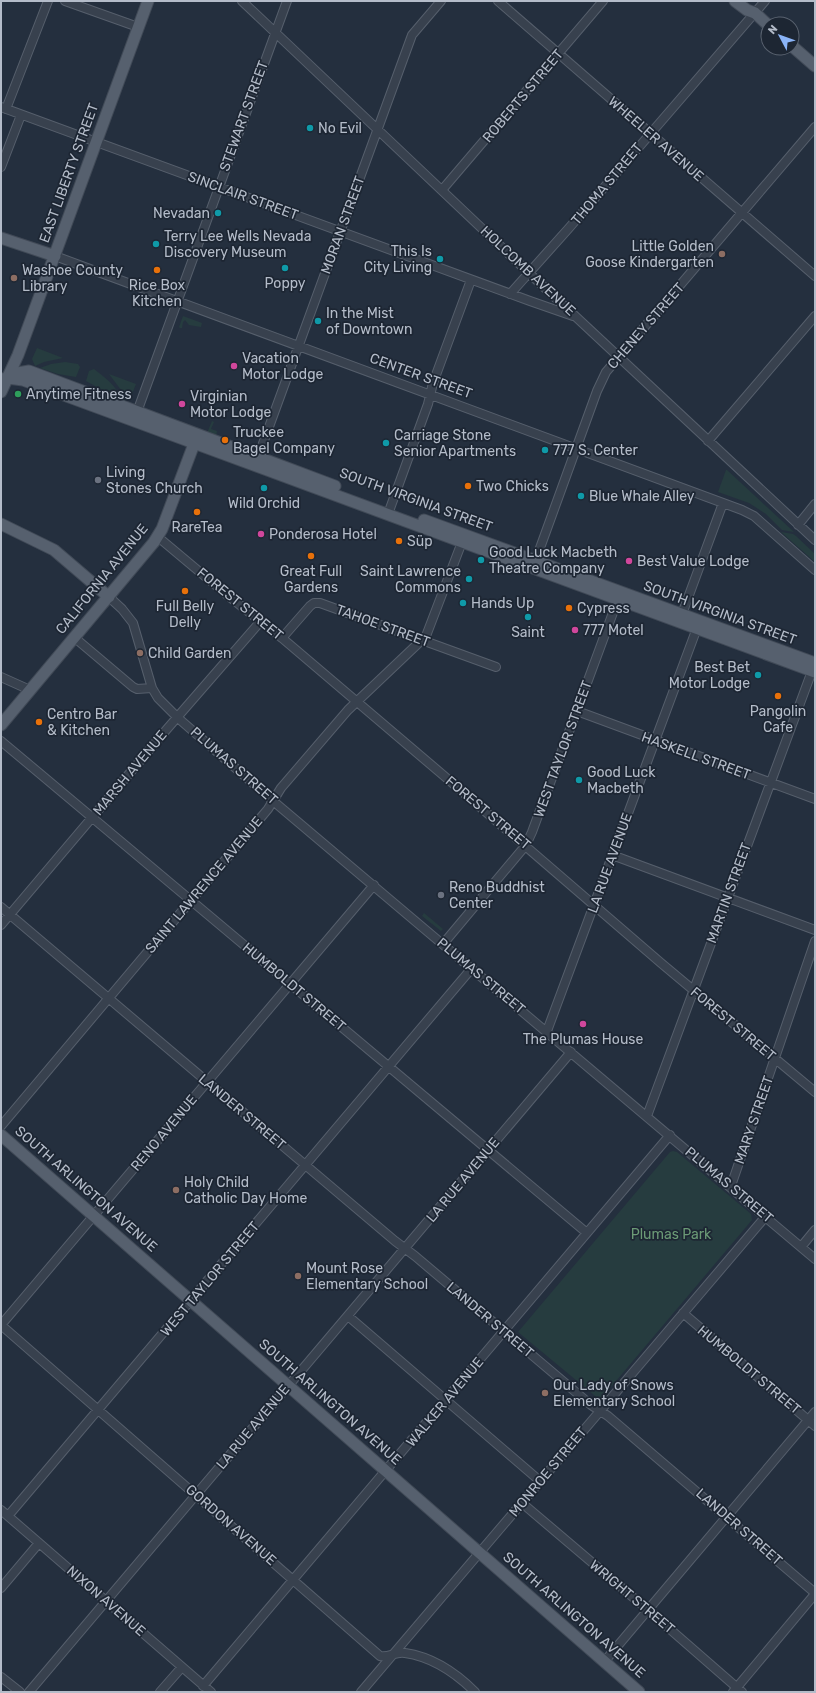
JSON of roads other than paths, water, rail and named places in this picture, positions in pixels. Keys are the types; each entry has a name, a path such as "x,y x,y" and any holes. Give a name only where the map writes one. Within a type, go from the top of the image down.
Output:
{"main road":[{"name":"EAST LIBERTY STREET","path":"1,392 5,378 55,256 148,1"},
{"path":"735,1 747,10 755,13"},
{"path":"748,1 755,13 760,18"},
{"path":"800,53 815,66"},
{"name":"CENTER STREET","path":"1,238 55,256"},
{"name":"SOUTH VIRGINIA STREET","path":"5,378 18,372 29,371 137,412 196,439 499,551 618,599 814,669"},
{"name":"SOUTH VIRGINIA STREET","path":"5,378 23,380 92,406 258,457 462,542 499,551 530,562 534,562 536,559 682,614 814,669"},
{"path":"92,406 106,406 131,414 135,414 137,412"},
{"name":"CALIFORNIA AVENUE","path":"1,725 158,537 196,439"},
{"path":"1,524 54,550 109,597"},
{"path":"618,599 630,595"},
{"name":"SOUTH ARLINGTON AVENUE","path":"1,1135 289,1385 638,1692"}],"street":[{"path":"4,108 48,1"},
{"path":"65,1 138,27"},
{"name":"HOLCOMB AVENUE","path":"242,1 530,274 815,540"},
{"name":"STEWART STREET","path":"137,412 287,1"},
{"name":"MORAN STREET","path":"258,457 412,36 441,1"},
{"name":"WHEELER AVENUE","path":"498,1 815,276"},
{"name":"ROBERTS STREET","path":"442,190 603,1"},
{"name":"THOMA STREET","path":"510,294 530,274 765,1"},
{"name":"SINCLAIR STREET","path":"4,108 471,280 575,316"},
{"path":"1,167 21,115"},
{"name":"CHENEY STREET","path":"536,559 600,384 608,370 815,127"},
{"name":"CENTER STREET","path":"55,256 178,303 723,503 754,516 815,570"},
{"path":"389,511 471,280"},
{"path":"708,441 815,316"},
{"path":"682,614 723,503"},
{"path":"798,524 815,504"},
{"name":"FOREST STREET","path":"158,537 260,622 282,638 526,845 594,906 815,1092"},
{"name":"SAINT LAWRENCE AVENUE","path":"1,1126 191,901 273,801 281,788 348,710 428,633 462,542"},
{"name":"PLUMAS STREET","path":"109,597 122,609 133,623 152,688 158,698 178,718 273,801 731,1186 815,1259"},
{"name":"WEST TAYLOR STREET","path":"443,944 526,845 618,599"},
{"name":"TAHOE STREET","path":"282,638 310,606 318,603 496,667"},
{"name":"MARSH AVENUE","path":"1,925 260,622"},
{"name":"LA RUE AVENUE","path":"547,1031 696,628"},
{"path":"74,638 133,687 137,689 152,688"},
{"name":"MARTIN STREET","path":"647,1116 770,783 814,669"},
{"path":"1,677 30,690"},
{"name":"HASKELL STREET","path":"577,711 815,799"},
{"name":"HUMBOLDT STREET","path":"1,741 587,1234"},
{"path":"612,856 728,897 815,930"},
{"name":"RENO AVENUE","path":"1,1325 374,885"},
{"name":"LANDER STREET","path":"1,907 306,1166 591,1405 608,1416 727,1516 815,1594"},
{"name":"MARY STREET","path":"731,1186 815,941"},
{"name":"WEST TAYLOR STREET","path":"8,1516 306,1166 472,968"},
{"name":"LA RUE AVENUE","path":"29,1692 571,1052"},
{"name":"WALKER AVENUE","path":"203,1686 670,1135"},
{"name":"MONROE STREET","path":"361,1692 766,1216"},
{"path":"801,1246 815,1230"},
{"name":"HUMBOLDT STREET","path":"683,1313 815,1426"},
{"path":"348,1316 540,1481"},
{"name":"GORDON AVENUE","path":"1,1325 380,1656 385,1657 405,1653 437,1662 452,1671 475,1692"},
{"path":"604,1662 815,1412"},
{"name":"WRIGHT STREET","path":"522,1503 648,1610 737,1690"},
{"name":"NIXON AVENUE","path":"1,1510 211,1692"},
{"path":"1,1588 39,1543"},
{"path":"737,1690 815,1594"},
{"path":"160,1692 182,1667"},
{"path":"1,1677 20,1692"}],"place":[{"name":"No Evil","path":"310,128"},
{"name":"Nevadan","path":"218,213"},
{"name":"Terry Lee Wells Nevada Discovery Museum","path":"156,244"},
{"name":"Little Golden Goose Kindergarten","path":"722,254"},
{"name":"This Is City Living","path":"440,259"},
{"name":"Poppy","path":"285,268"},
{"name":"Rice Box Kitchen","path":"157,270"},
{"name":"Washoe County Library","path":"14,278"},
{"name":"In the Mist of Downtown","path":"318,321"},
{"name":"Vacation Motor Lodge","path":"234,366"},
{"name":"Anytime Fitness","path":"18,394"},
{"name":"Virginian Motor Lodge","path":"182,404"},
{"name":"Truckee Bagel Company","path":"225,440"},
{"name":"Carriage Stone Senior Apartments","path":"386,443"},
{"name":"777 S. Center","path":"545,450"},
{"name":"Living Stones Church","path":"98,480"},
{"name":"Two Chicks","path":"468,486"},
{"name":"Wild Orchid","path":"264,488"},
{"name":"Blue Whale Alley","path":"581,496"},
{"name":"RareTea","path":"197,512"},
{"name":"Ponderosa Hotel","path":"261,534"},
{"name":"Süp","path":"399,541"},
{"name":"Great Full Gardens","path":"311,556"},
{"name":"Good Luck Macbeth Theatre Company","path":"481,560"},
{"name":"Best Value Lodge","path":"629,561"},
{"name":"Saint Lawrence Commons","path":"469,579"},
{"name":"Full Belly Delly","path":"185,591"},
{"name":"Hands Up","path":"463,603"},
{"name":"Cypress","path":"569,608"},
{"name":"Saint","path":"528,617"},
{"name":"777 Motel","path":"575,630"},
{"name":"Child Garden","path":"140,653"},
{"name":"Best Bet Motor Lodge","path":"758,675"},
{"name":"Pangolin Cafe","path":"778,696"},
{"name":"Centro Bar & Kitchen","path":"39,722"},
{"name":"Good Luck Macbeth","path":"579,780"},
{"name":"Reno Buddhist Center","path":"441,895"},
{"name":"The Plumas House","path":"583,1024"},
{"name":"Holy Child Catholic Day Home","path":"176,1190"},
{"name":"Mount Rose Elementary School","path":"298,1276"},
{"name":"Our Lady of Snows Elementary School","path":"545,1393"}],"park label":[{"name":"Plumas Park","path":"671,1234"}]}
